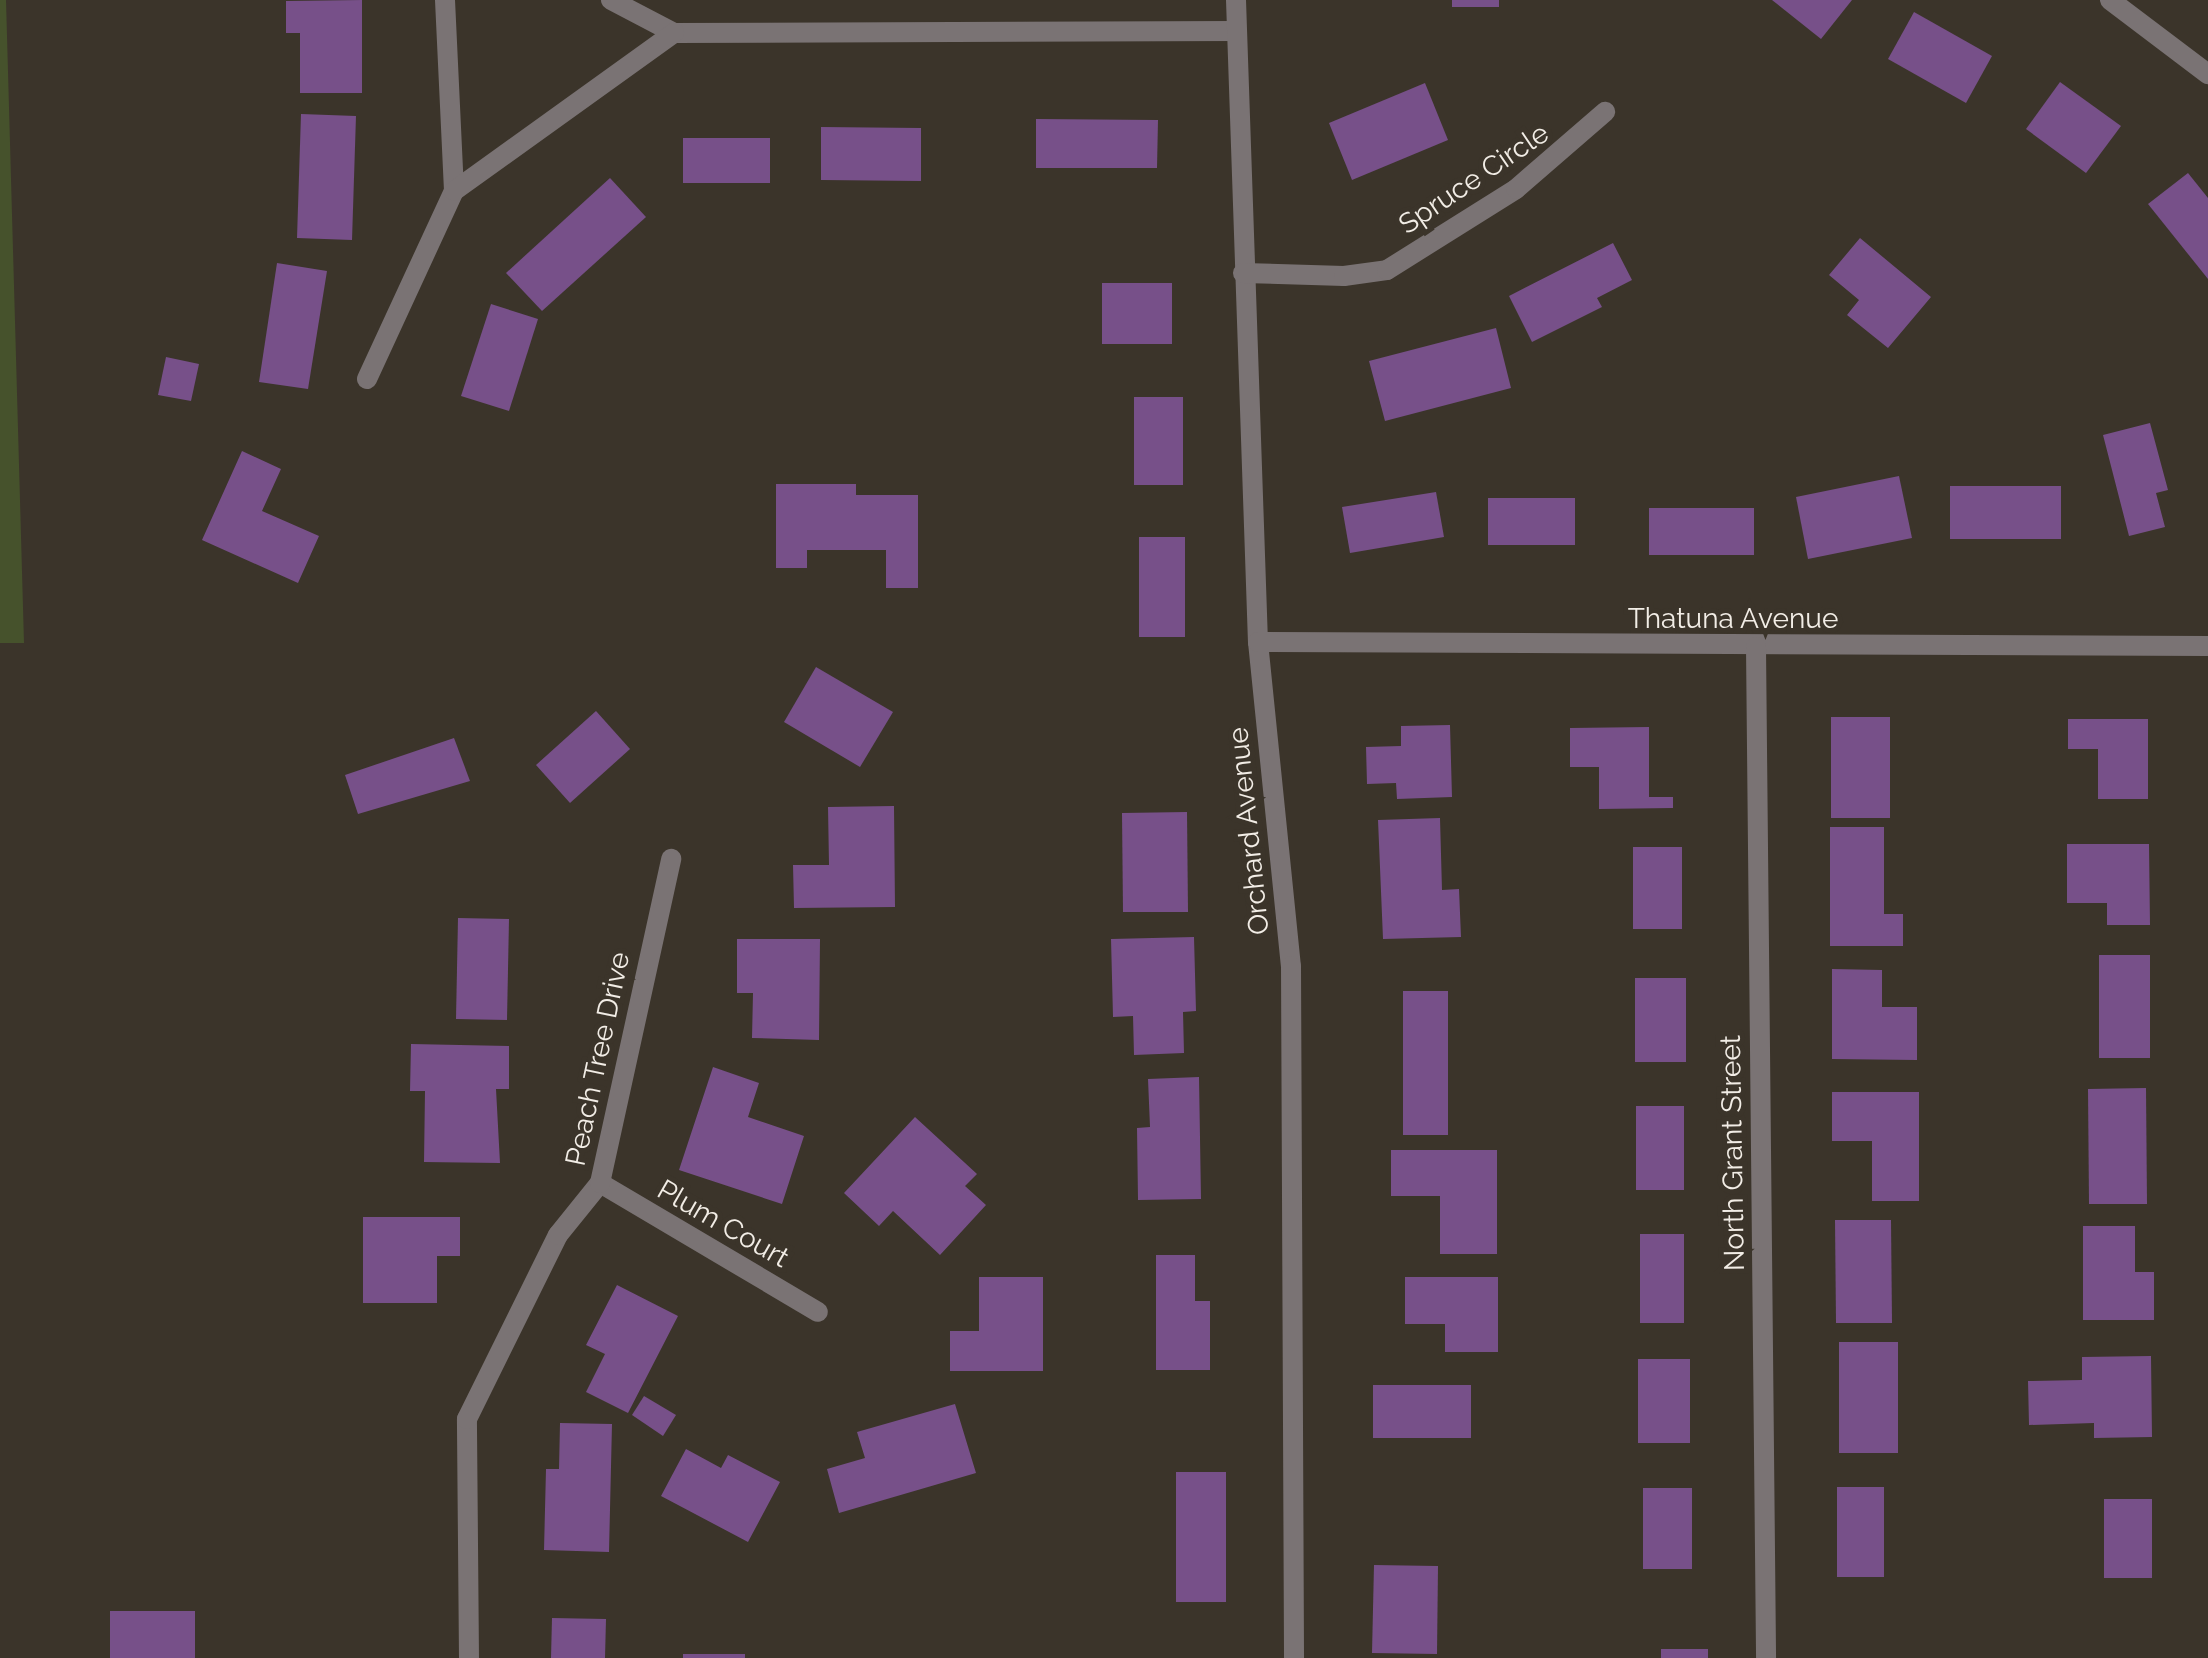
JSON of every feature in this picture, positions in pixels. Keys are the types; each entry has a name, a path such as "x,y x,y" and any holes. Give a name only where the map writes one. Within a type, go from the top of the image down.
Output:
{"street":[{"path":"367,379 454,191 446,0"},
{"path":"610,0 674,34 1236,31"},
{"name":"Orchard Avenue","path":"1236,0 1258,642 1291,966 1294,1658"},
{"path":"2110,0 2208,74"},
{"path":"454,191 674,34"},
{"name":"Spruce Circle","path":"1243,273 1344,276 1387,270 1516,189 1605,112"},
{"name":"Thatuna Avenue","path":"1258,642 2208,646"},
{"name":"North Grant Street","path":"1756,647 1766,1658"},
{"name":"Peach Tree Drive","path":"469,1658 466,1419 558,1236 600,1183 671,859"},
{"name":"Plum Court","path":"600,1183 818,1312"}],"green space":[{"path":"0,0 6,0 24,643 0,643"}],"building":[{"path":"362,0 362,93 300,93 300,33 286,33 286,1"},
{"path":"1452,0 1499,0 1499,7 1452,7"},
{"path":"1772,0 1852,0 1821,39"},
{"path":"1914,12 1992,56 1966,103 1888,59"},
{"path":"2060,82 2121,126 2086,173 2026,129"},
{"path":"1425,83 1448,140 1352,180 1329,123"},
{"path":"301,114 356,116 352,240 297,238"},
{"path":"1036,119 1158,120 1157,168 1036,168"},
{"path":"821,127 921,128 921,181 821,180"},
{"path":"683,138 770,138 770,183 683,183"},
{"path":"2188,173 2208,198 2208,279 2148,204"},
{"path":"610,178 646,217 542,311 506,273"},
{"path":"1860,238 1931,297 1888,348 1847,315 1859,300 1829,275"},
{"path":"1613,243 1632,280 1597,298 1602,307 1532,342 1509,296"},
{"path":"277,263 327,271 308,389 259,382"},
{"path":"1102,283 1172,283 1172,344 1102,344"},
{"path":"491,304 538,319 509,411 461,396"},
{"path":"1496,328 1511,388 1385,421 1369,361"},
{"path":"166,357 199,364 191,401 158,395"},
{"path":"1134,397 1183,397 1183,485 1134,485"},
{"path":"2150,423 2168,490 2156,493 2165,527 2129,536 2103,435"},
{"path":"242,451 281,469 262,511 319,536 298,583 202,540"},
{"path":"1899,476 1912,538 1808,559 1796,497"},
{"path":"776,484 856,484 856,495 918,495 918,588 886,588 886,550 807,550 807,568 776,568"},
{"path":"1950,486 2061,486 2061,539 1950,539"},
{"path":"1436,492 1444,537 1350,553 1342,507"},
{"path":"1488,498 1575,498 1575,545 1488,545"},
{"path":"1649,508 1754,508 1754,555 1649,555"},
{"path":"1139,537 1185,537 1185,637 1139,637"},
{"path":"816,667 893,712 860,767 784,722"},
{"path":"596,711 630,749 570,803 536,765"},
{"path":"1831,717 1890,717 1890,818 1831,818"},
{"path":"2068,719 2148,719 2148,799 2098,799 2098,749 2068,749"},
{"path":"1450,725 1452,797 1397,799 1396,783 1367,784 1366,747 1401,746 1401,726"},
{"path":"1649,727 1649,797 1673,797 1673,808 1599,809 1599,767 1570,767 1570,728"},
{"path":"454,738 470,781 358,814 345,775"},
{"path":"894,806 895,907 794,908 793,865 829,865 828,807"},
{"path":"1187,812 1188,912 1123,912 1122,813"},
{"path":"1440,818 1442,890 1459,889 1461,937 1383,939 1378,820"},
{"path":"1830,827 1884,827 1884,914 1903,914 1903,946 1830,946"},
{"path":"2067,844 2149,844 2150,925 2107,925 2107,903 2067,903"},
{"path":"1633,847 1682,847 1682,929 1633,929"},
{"path":"458,918 509,919 507,1020 456,1019"},
{"path":"1194,937 1196,1011 1183,1012 1184,1053 1134,1055 1133,1016 1113,1017 1111,939"},
{"path":"737,939 820,939 819,1040 752,1038 753,993 737,993"},
{"path":"2099,955 2150,955 2150,1058 2099,1058"},
{"path":"1832,969 1882,970 1882,1007 1917,1007 1917,1060 1832,1059"},
{"path":"1635,978 1686,978 1686,1062 1635,1062"},
{"path":"1403,991 1448,991 1448,1135 1403,1135"},
{"path":"411,1044 509,1046 509,1089 496,1089 500,1163 424,1162 425,1091 410,1091"},
{"path":"713,1067 759,1083 748,1117 804,1136 782,1204 679,1170"},
{"path":"1199,1077 1201,1199 1138,1200 1137,1128 1150,1127 1148,1079"},
{"path":"2146,1088 2147,1204 2089,1204 2088,1089"},
{"path":"1832,1092 1919,1092 1919,1201 1872,1201 1872,1141 1832,1141"},
{"path":"1636,1106 1684,1106 1684,1190 1636,1190"},
{"path":"915,1117 977,1174 965,1186 986,1205 940,1255 893,1211 879,1226 844,1193"},
{"path":"1391,1150 1497,1150 1497,1254 1440,1254 1440,1196 1391,1196"},
{"path":"363,1217 460,1217 460,1256 437,1256 437,1303 363,1303"},
{"path":"1835,1220 1891,1220 1892,1323 1836,1323"},
{"path":"2083,1226 2135,1226 2135,1272 2154,1272 2154,1320 2083,1320"},
{"path":"1640,1234 1684,1234 1684,1323 1640,1323"},
{"path":"1156,1255 1195,1255 1195,1301 1210,1301 1210,1370 1156,1370"},
{"path":"979,1277 1043,1277 1043,1371 950,1371 950,1331 979,1331"},
{"path":"1405,1277 1498,1277 1498,1352 1445,1352 1445,1324 1405,1324"},
{"path":"617,1285 678,1316 628,1413 586,1392 605,1354 586,1345"},
{"path":"1839,1342 1898,1342 1898,1453 1839,1453"},
{"path":"2151,1356 2152,1437 2094,1438 2094,1423 2029,1425 2028,1381 2082,1380 2082,1357"},
{"path":"1638,1359 1690,1359 1690,1443 1638,1443"},
{"path":"1373,1385 1471,1385 1471,1438 1373,1438"},
{"path":"644,1396 676,1415 663,1436 632,1415"},
{"path":"955,1404 976,1473 839,1513 827,1469 865,1458 857,1432"},
{"path":"560,1423 612,1424 609,1552 544,1550 546,1469 559,1469"},
{"path":"686,1449 721,1468 728,1455 780,1482 748,1542 661,1496"},
{"path":"1176,1472 1226,1472 1226,1602 1176,1602"},
{"path":"1837,1487 1884,1487 1884,1577 1837,1577"},
{"path":"1643,1488 1692,1488 1692,1569 1643,1569"},
{"path":"2104,1499 2152,1499 2152,1578 2104,1578"},
{"path":"1374,1565 1438,1566 1437,1654 1372,1653"},
{"path":"110,1611 195,1611 195,1658 110,1658"},
{"path":"552,1618 606,1619 605,1658 551,1658"},
{"path":"1661,1649 1708,1649 1708,1658 1661,1658"},
{"path":"683,1654 745,1654 745,1658 683,1658"}]}
